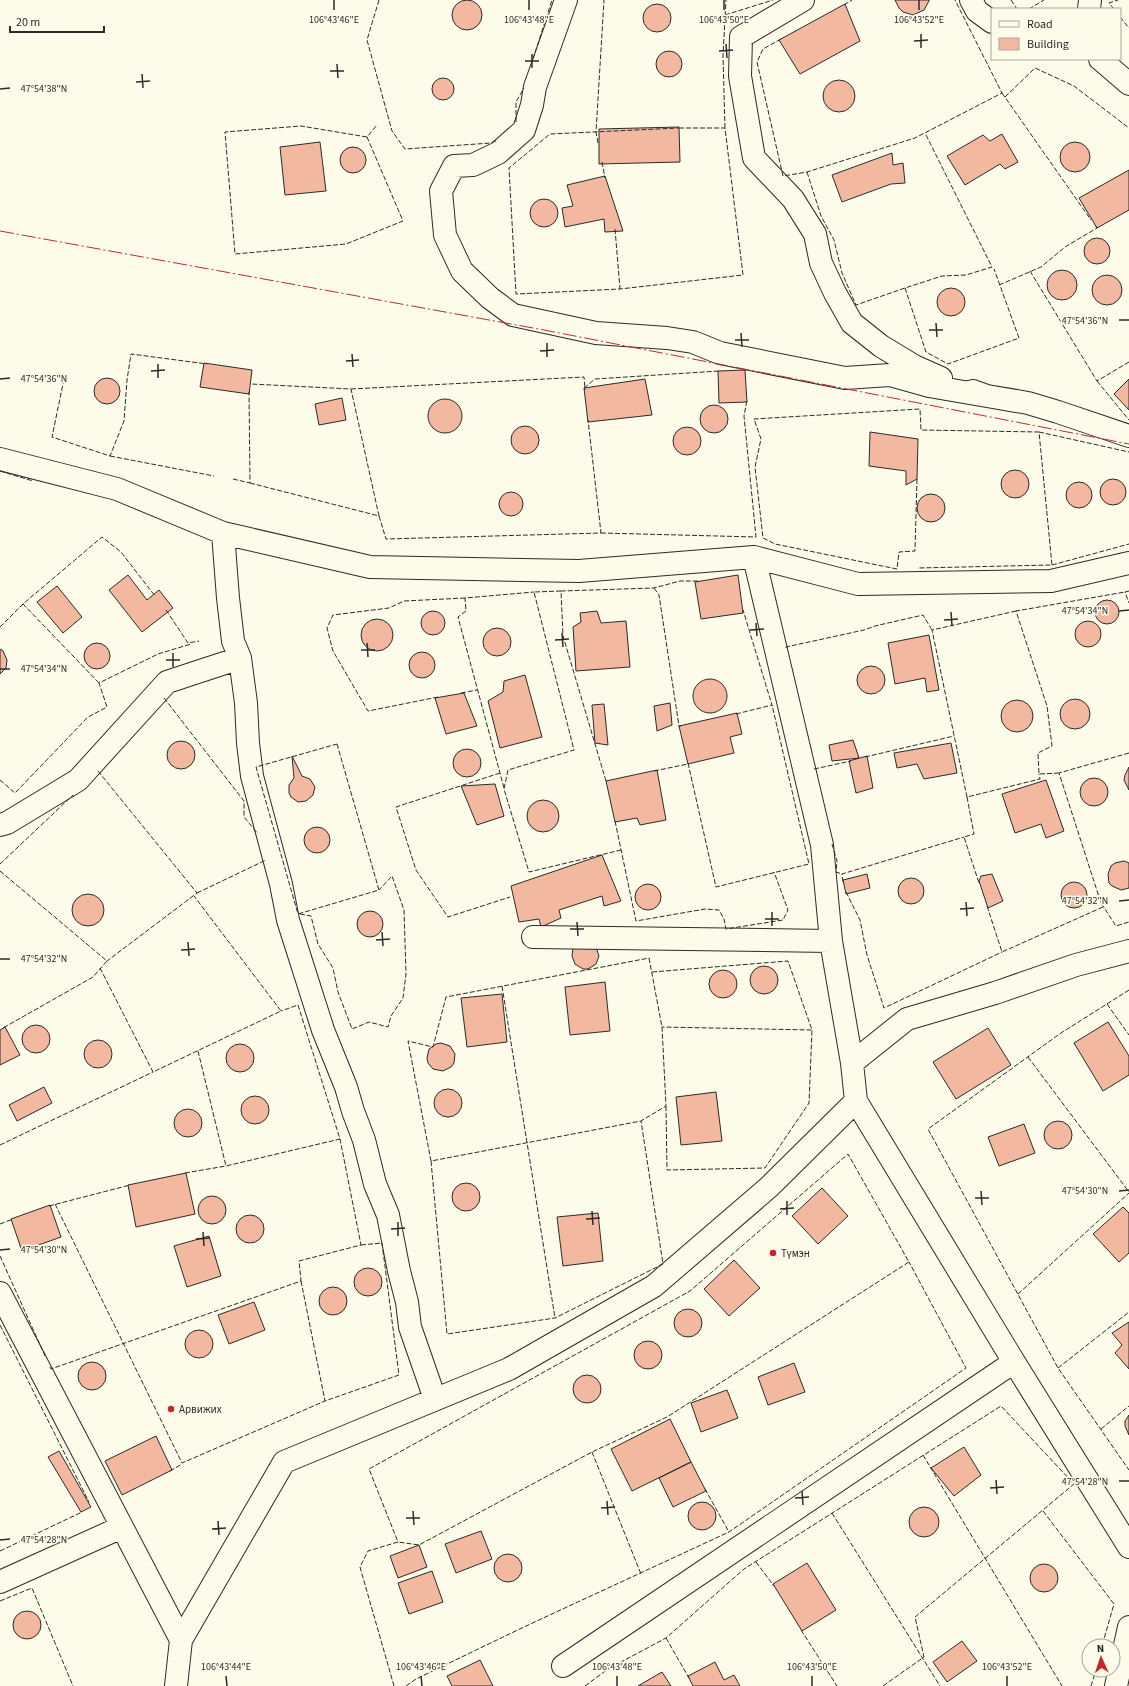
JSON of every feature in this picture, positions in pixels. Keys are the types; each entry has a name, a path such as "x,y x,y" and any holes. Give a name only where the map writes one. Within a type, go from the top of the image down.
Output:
{"street":[{"path":"566,0 535,87 532,105 524,130 498,153 473,165 454,166 441,191 445,235 462,271 490,298 513,315 596,333 693,342 720,353 845,378 890,375 928,386 1036,406 1129,436"},
{"path":"803,0 741,37 740,76 754,158 793,199 815,234 821,263 835,293 852,323 882,346 914,366 949,382 987,396"},
{"path":"972,0 977,11 991,21"},
{"path":"1101,60 1129,84"},
{"path":"0,459 117,489 223,533 370,568 579,571 754,557 858,584 1051,581 1129,563"},
{"path":"223,533 233,641 240,658 246,704 248,743 252,776 281,884 288,920 324,1030 364,1140 375,1184 388,1215 399,1271 407,1302 410,1328 435,1399"},
{"path":"754,557 822,845 830,941 852,1063 856,1101 1014,1362 1129,1547"},
{"path":"0,825 8,823 78,780 167,682 240,658"},
{"path":"532,937 830,941"},
{"path":"852,1063 907,1019 995,993 1076,965 1129,951"},
{"path":"177,1685 181,1640 284,1462 509,1369 654,1286 769,1187 856,1101"},
{"path":"0,1293 181,1640"},
{"path":"563,1666 1014,1362"},
{"path":"0,1582 122,1527"},
{"path":"1116,1686 1129,1627"}],"building":[{"path":"467,0 478,4 482,15 478,26 467,30 456,26 452,15 456,4"},
{"path":"895,0 929,1 924,10 913,15 903,12"},
{"path":"657,4 667,8 671,18 667,28 657,32 647,28 643,18 647,8"},
{"path":"845,4 860,41 800,74 779,40"},
{"path":"669,51 678,55 682,64 678,73 669,77 660,73 656,64 660,55"},
{"path":"443,78 451,81 454,89 451,97 443,100 435,97 432,89 435,81"},
{"path":"839,80 848,83 852,87 855,96 852,105 848,109 839,112 830,109 826,105 823,96 826,87 830,83"},
{"path":"679,127 680,162 599,164 599,129"},
{"path":"1002,134 1018,162 1005,169 1000,164 965,185 947,156 983,135 990,141"},
{"path":"320,142 326,191 285,195 280,147"},
{"path":"1075,142 1085,147 1090,157 1085,167 1075,172 1065,167 1060,157 1065,147"},
{"path":"353,147 363,150 366,160 363,170 353,173 343,170 340,160 343,150"},
{"path":"892,153 893,165 903,163 905,183 891,184 842,202 832,175"},
{"path":"1129,170 1129,210 1097,228 1079,198"},
{"path":"605,176 623,231 605,232 604,219 565,227 562,208 573,206 567,185"},
{"path":"544,199 554,203 558,213 554,223 544,227 534,223 530,213 534,203"},
{"path":"1097,238 1106,242 1110,251 1106,260 1097,264 1088,260 1084,251 1088,242"},
{"path":"1062,270 1068,271 1076,279 1076,291 1068,299 1062,300 1056,299 1048,291 1047,285 1048,279 1056,271"},
{"path":"1107,275 1118,279 1122,290 1118,301 1107,305 1096,301 1092,290 1096,279"},
{"path":"951,288 961,292 965,302 961,312 951,316 941,312 937,302 941,292"},
{"path":"204,363 252,370 249,394 200,387"},
{"path":"745,370 747,402 719,403 718,371"},
{"path":"107,378 116,382 120,391 116,400 107,404 98,400 94,391 98,382"},
{"path":"645,379 652,415 588,422 584,388"},
{"path":"1129,379 1129,410 1114,394"},
{"path":"342,398 346,420 319,425 315,404"},
{"path":"448,399 455,401 460,406 462,416 460,426 455,431 442,433 435,431 430,426 428,413 430,406 435,401"},
{"path":"714,405 724,409 728,419 724,429 714,433 704,429 700,419 704,409"},
{"path":"525,426 535,430 539,440 535,450 525,454 515,450 511,440 515,430"},
{"path":"687,427 697,431 701,441 697,451 687,455 677,451 673,441 677,431"},
{"path":"870,432 918,439 917,479 906,485 906,471 869,466"},
{"path":"1015,470 1025,474 1029,484 1025,494 1015,498 1005,494 1001,484 1005,474"},
{"path":"1113,479 1122,483 1126,492 1122,501 1113,505 1104,501 1100,492 1104,483"},
{"path":"1079,482 1088,486 1092,495 1088,504 1079,508 1070,504 1066,495 1070,486"},
{"path":"506,492 516,492 523,499 523,509 516,516 506,516 499,509 499,499"},
{"path":"931,494 937,495 941,498 944,502 944,514 941,518 937,521 931,522 925,521 921,518 918,514 917,508 918,502 921,498 925,495"},
{"path":"128,575 147,600 159,590 173,608 142,632 109,590"},
{"path":"738,575 743,613 701,619 695,582"},
{"path":"57,586 82,617 63,633 37,602"},
{"path":"1107,600 1115,604 1119,612 1115,620 1107,624 1099,620 1095,612 1099,604"},
{"path":"433,611 442,614 445,623 442,632 433,635 424,632 421,623 424,614"},
{"path":"597,611 601,623 626,621 630,667 576,671 573,627 581,622 580,613"},
{"path":"374,619 380,619 390,626 393,635 392,641 386,648 380,651 374,651 364,644 361,638 361,632 368,622"},
{"path":"1088,621 1097,625 1101,634 1097,643 1088,647 1079,643 1075,634 1079,625"},
{"path":"497,628 507,632 511,642 507,652 497,656 487,652 483,642 487,632"},
{"path":"929,635 939,690 927,692 925,678 895,684 888,643"},
{"path":"97,643 106,647 110,656 106,665 97,669 88,665 84,656 88,647"},
{"path":"0,649 3,651 7,660 6,668 0,674"},
{"path":"422,652 431,656 435,665 431,674 422,678 413,674 409,665 413,656"},
{"path":"871,666 881,670 885,680 881,690 871,694 861,690 857,680 861,670"},
{"path":"525,675 542,737 500,748 488,701 503,692 504,681"},
{"path":"713,679 722,684 726,689 726,703 722,708 717,712 707,713 703,712 694,703 693,693 694,689 703,680"},
{"path":"464,693 477,726 446,734 435,698"},
{"path":"1075,699 1086,703 1090,714 1086,725 1075,729 1064,725 1060,714 1064,703"},
{"path":"1017,700 1028,705 1033,716 1028,727 1017,732 1006,727 1001,716 1006,705"},
{"path":"670,703 672,725 657,731 654,706"},
{"path":"604,704 608,745 595,743 592,705"},
{"path":"737,713 742,734 730,737 734,753 688,764 679,726"},
{"path":"853,740 859,758 832,761 829,745"},
{"path":"181,741 191,745 195,755 191,765 181,769 171,765 167,755 171,745"},
{"path":"951,743 957,773 924,779 917,764 897,768 894,753"},
{"path":"467,749 477,753 481,763 477,773 467,777 457,773 453,763 457,753"},
{"path":"292,756 302,776 310,779 315,787 313,795 306,801 298,802 291,797 289,793 289,785 294,778"},
{"path":"867,756 873,788 856,793 849,761"},
{"path":"1129,767 1129,790 1124,780"},
{"path":"657,770 666,820 640,825 637,818 615,822 606,781"},
{"path":"1094,778 1104,782 1108,792 1104,802 1094,806 1084,802 1080,792 1084,782"},
{"path":"1046,780 1064,831 1046,838 1041,824 1015,833 1002,794"},
{"path":"495,784 504,816 477,825 461,786"},
{"path":"543,800 554,805 559,816 554,827 543,832 532,827 527,816 532,805"},
{"path":"317,827 327,830 330,840 327,850 317,853 307,850 304,840 307,830"},
{"path":"602,855 621,901 604,906 602,896 559,910 561,918 541,927 539,919 519,922 511,886"},
{"path":"1124,861 1129,863 1129,888 1121,890 1109,883 1108,874 1111,866 1115,863"},
{"path":"867,874 870,888 846,894 843,880"},
{"path":"992,874 1003,901 988,908 979,881 981,876"},
{"path":"911,878 920,882 924,891 920,900 911,904 902,900 898,891 902,882"},
{"path":"1074,882 1083,886 1087,895 1083,904 1074,908 1065,904 1061,895 1065,886"},
{"path":"648,884 657,888 661,897 657,906 648,910 639,906 635,897 639,888"},
{"path":"88,894 97,897 101,901 104,910 101,919 97,923 88,926 79,923 75,919 72,910 75,901 79,897"},
{"path":"370,911 379,915 383,924 379,933 370,937 361,933 357,924 361,915"},
{"path":"596,947 599,956 596,964 588,969 583,969 575,964 572,956 573,948"},
{"path":"764,966 774,970 778,980 774,990 764,994 754,990 750,980 754,970"},
{"path":"723,970 733,974 737,984 733,994 723,998 713,994 709,984 713,974"},
{"path":"605,982 610,1031 570,1035 565,987"},
{"path":"502,994 507,1042 467,1047 461,998"},
{"path":"1108,1022 1129,1056 1129,1075 1103,1091 1074,1043"},
{"path":"36,1025 46,1029 50,1039 46,1049 36,1053 26,1049 22,1039 26,1029"},
{"path":"5,1027 20,1055 0,1065 0,1030"},
{"path":"988,1028 1011,1065 956,1099 933,1062"},
{"path":"98,1040 108,1044 112,1054 108,1064 98,1068 88,1064 84,1054 88,1044"},
{"path":"441,1043 450,1046 455,1054 454,1063 451,1067 443,1071 433,1069 428,1063 427,1058 429,1049 436,1044"},
{"path":"240,1044 250,1048 254,1058 250,1068 240,1072 230,1068 226,1058 230,1048"},
{"path":"44,1087 52,1103 17,1121 9,1105"},
{"path":"448,1089 458,1093 462,1103 458,1113 448,1117 438,1113 434,1103 438,1093"},
{"path":"716,1092 722,1141 681,1145 676,1097"},
{"path":"255,1096 265,1100 269,1110 265,1120 255,1124 245,1120 241,1110 245,1100"},
{"path":"188,1109 198,1113 202,1123 198,1133 188,1137 178,1133 174,1123 178,1113"},
{"path":"1058,1121 1068,1125 1072,1135 1068,1145 1058,1149 1048,1145 1044,1135 1048,1125"},
{"path":"1024,1124 1035,1153 999,1166 988,1137"},
{"path":"186,1173 195,1214 136,1227 128,1185"},
{"path":"466,1183 476,1187 480,1197 476,1207 466,1211 456,1207 452,1197 456,1187"},
{"path":"822,1188 848,1216 818,1244 792,1216"},
{"path":"212,1196 222,1200 226,1210 222,1220 212,1224 202,1220 198,1210 202,1200"},
{"path":"50,1205 61,1237 22,1251 11,1219"},
{"path":"1123,1207 1129,1213 1129,1253 1119,1262 1093,1234"},
{"path":"598,1213 603,1261 563,1266 557,1217"},
{"path":"250,1215 260,1219 264,1229 260,1239 250,1243 240,1239 236,1229 240,1219"},
{"path":"209,1236 221,1276 187,1287 174,1246"},
{"path":"734,1260 760,1288 729,1316 704,1289"},
{"path":"368,1268 378,1272 382,1282 378,1292 368,1296 358,1292 354,1282 358,1272"},
{"path":"333,1287 343,1291 347,1301 343,1311 333,1315 323,1311 319,1301 323,1291"},
{"path":"254,1302 265,1330 229,1344 218,1315"},
{"path":"688,1309 698,1313 702,1323 698,1333 688,1337 678,1333 674,1323 678,1313"},
{"path":"1129,1322 1129,1369 1115,1353 1122,1345 1112,1333"},
{"path":"199,1330 209,1334 213,1344 209,1354 199,1358 189,1354 185,1344 189,1334"},
{"path":"648,1341 658,1345 662,1355 658,1365 648,1369 638,1365 634,1355 638,1345"},
{"path":"92,1362 102,1366 106,1376 102,1386 92,1390 82,1386 78,1376 82,1366"},
{"path":"794,1363 805,1392 768,1405 758,1377"},
{"path":"587,1375 597,1379 601,1389 597,1399 587,1403 577,1399 573,1389 577,1379"},
{"path":"727,1390 738,1418 701,1432 691,1403"},
{"path":"1129,1415 1129,1435 1125,1426 1125,1421"},
{"path":"670,1419 691,1462 632,1491 611,1449"},
{"path":"156,1436 172,1470 122,1495 105,1461"},
{"path":"964,1447 981,1475 954,1496 931,1468"},
{"path":"59,1451 91,1507 81,1512 48,1457"},
{"path":"691,1462 706,1491 673,1507 659,1478"},
{"path":"702,1502 712,1506 716,1516 712,1526 702,1530 692,1526 688,1516 692,1506"},
{"path":"924,1507 935,1511 939,1522 935,1533 924,1537 913,1533 909,1522 913,1511"},
{"path":"481,1531 492,1559 456,1573 445,1544"},
{"path":"419,1545 427,1567 398,1578 390,1556"},
{"path":"508,1554 518,1558 522,1568 518,1578 508,1582 498,1578 494,1568 498,1558"},
{"path":"807,1563 836,1610 802,1631 773,1584"},
{"path":"1044,1564 1054,1568 1058,1578 1054,1588 1044,1592 1034,1588 1030,1578 1034,1568"},
{"path":"432,1571 443,1602 409,1614 398,1583"},
{"path":"27,1611 37,1615 41,1625 37,1635 27,1639 17,1635 13,1625 17,1615"},
{"path":"962,1641 977,1661 947,1682 933,1662"},
{"path":"480,1660 493,1686 452,1686 447,1676"},
{"path":"715,1662 724,1680 734,1675 740,1686 693,1686 688,1676"},
{"path":"662,1672 671,1686 638,1686"}],"fence":[{"path":"379,0 367,40 392,131 405,149 491,143 498,140"},
{"path":"533,59 552,0"},
{"path":"598,143 596,132 604,0"},
{"path":"725,128 723,56 726,0"},
{"path":"725,15 773,0"},
{"path":"844,5 852,0"},
{"path":"781,39 763,49 757,62 783,176 807,172 915,138 1002,93 955,0"},
{"path":"1011,0 1016,8"},
{"path":"1031,8 1044,0"},
{"path":"1113,8 1109,3 1118,0"},
{"path":"1121,18 1129,28"},
{"path":"1005,97 1035,68 1074,86 1129,128"},
{"path":"516,122 516,102 524,88"},
{"path":"1002,93 1091,220"},
{"path":"367,137 301,126 225,132 235,254 346,244 403,221 367,137 377,125"},
{"path":"679,128 725,128 743,275 620,289 516,294 509,168 550,134 679,128"},
{"path":"807,172 821,216 834,240 842,273 856,305 942,276 966,275 992,267 925,133"},
{"path":"602,162 605,178"},
{"path":"999,285 1041,267 1065,247 1097,228 1096,226"},
{"path":"615,229 620,289"},
{"path":"905,288 926,352 948,364 1019,338 994,269"},
{"path":"1030,271 1097,381 1129,362"},
{"path":"64,379 52,437 110,456 124,421 127,380 131,354 207,364"},
{"path":"584,388 595,379 719,371"},
{"path":"351,389 584,377 585,390"},
{"path":"1097,381 1129,420"},
{"path":"250,483 379,516 351,389 251,384"},
{"path":"233,479 250,483 249,392"},
{"path":"601,533 756,537 744,416 747,400"},
{"path":"917,479 915,551 899,552 897,569 775,544 763,538 755,467 761,439 754,419 920,409 921,430 1039,432 1052,565 918,568"},
{"path":"379,516 386,539 601,533 588,420"},
{"path":"1039,432 1129,452"},
{"path":"110,456 214,476"},
{"path":"0,471 33,481"},
{"path":"99,683 23,604 102,537 121,552 155,596"},
{"path":"1052,565 1129,544"},
{"path":"606,781 563,636 561,591 654,588 680,581 698,581"},
{"path":"654,588 659,595 679,726 681,726"},
{"path":"561,591 534,592 574,750 508,770 504,789 529,872 621,850"},
{"path":"1129,591 1125,592 1129,603"},
{"path":"504,788 458,617 466,611 465,598 534,592"},
{"path":"1059,773 1039,774 1038,753 1052,746 1047,706 1016,611 1125,592"},
{"path":"438,697 368,711 333,651 327,628 333,615 389,608 404,601 465,598"},
{"path":"0,627 23,604"},
{"path":"166,610 188,643 199,641"},
{"path":"736,714 772,705 743,610"},
{"path":"1016,611 932,630 967,797 1040,779 1039,774"},
{"path":"786,648 923,615 932,630"},
{"path":"0,780 15,793 88,717 107,707 99,683 158,654 191,644"},
{"path":"461,693 477,690"},
{"path":"164,698 244,801 244,817 258,834"},
{"path":"688,763 716,887 809,864 772,705"},
{"path":"865,757 954,736"},
{"path":"337,744 379,890 298,914 256,767 337,744"},
{"path":"1129,753 1059,773 1101,903 1116,926 1129,922"},
{"path":"814,769 851,761"},
{"path":"654,771 688,764"},
{"path":"98,771 197,893 107,961"},
{"path":"500,773 396,807 416,870 448,917 510,897"},
{"path":"0,864 73,795"},
{"path":"967,797 974,834 964,837 979,883"},
{"path":"615,821 636,921 705,909 719,910 724,919 726,929 783,920 788,910 774,872"},
{"path":"843,882 842,874 964,837"},
{"path":"832,844 837,861 836,872 842,874"},
{"path":"197,893 266,860"},
{"path":"0,871 107,961 93,977 3,1028"},
{"path":"300,914 311,916 318,944 333,968 338,992 352,1029 369,1022 388,1027 391,1016 403,998 406,974 404,910 392,876 379,890"},
{"path":"846,892 860,920 867,955 884,1008 1002,952"},
{"path":"100,968 153,1072 281,1011 194,896"},
{"path":"987,906 1002,952 1103,907"},
{"path":"649,958 662,1027 666,1106 641,1121 431,1161 408,1041 433,1047 446,997 649,958"},
{"path":"652,972 788,961 812,1030 662,1027"},
{"path":"502,986 555,1318"},
{"path":"1129,990 1061,1033 928,1129 1058,1368 1129,1470"},
{"path":"1107,1004 1129,1035"},
{"path":"198,1051 226,1166 340,1139 298,1005 281,1011"},
{"path":"666,1106 667,1170 765,1168 809,1103 812,1030"},
{"path":"1028,1057 1129,1192"},
{"path":"0,1145 153,1072"},
{"path":"431,1161 447,1334 555,1318 663,1264 641,1121"},
{"path":"50,1367 51,1369 301,1281 299,1261 361,1245 340,1139"},
{"path":"394,1686 360,1567 368,1551 398,1542 369,1469 690,1291 848,1154 909,1262 667,1417 592,1452 419,1545 398,1542"},
{"path":"185,1173 226,1166"},
{"path":"49,1206 130,1185"},
{"path":"1018,1294 1129,1193"},
{"path":"55,1204 182,1463 325,1401"},
{"path":"0,1224 13,1219"},
{"path":"301,1281 325,1401 399,1375 382,1243 361,1245"},
{"path":"0,1256 46,1358"},
{"path":"406,1686 416,1679 526,1626 729,1532 966,1368 909,1262"},
{"path":"1058,1368 1129,1312"},
{"path":"0,1325 89,1502"},
{"path":"585,1686 608,1669 666,1638 744,1569 1001,1406 1074,1484 915,1617 924,1657 883,1686"},
{"path":"1101,1429 1129,1406"},
{"path":"592,1452 641,1574"},
{"path":"923,1455 1062,1686"},
{"path":"170,1471 182,1464"},
{"path":"705,1489 729,1532"},
{"path":"1043,1511 1114,1604 1104,1638"},
{"path":"0,1551 82,1512"},
{"path":"832,1513 940,1686"},
{"path":"756,1562 774,1586"},
{"path":"0,1601 32,1588 73,1686"},
{"path":"801,1630 837,1686"},
{"path":"666,1638 689,1678"},
{"path":"1091,1686 1094,1678"}],"power":[{"path":"0,231 544,330 1129,444"}],"place":[{"name":"Түмэн","path":"773,1253"},
{"name":"Арвижих","path":"171,1409"}]}
